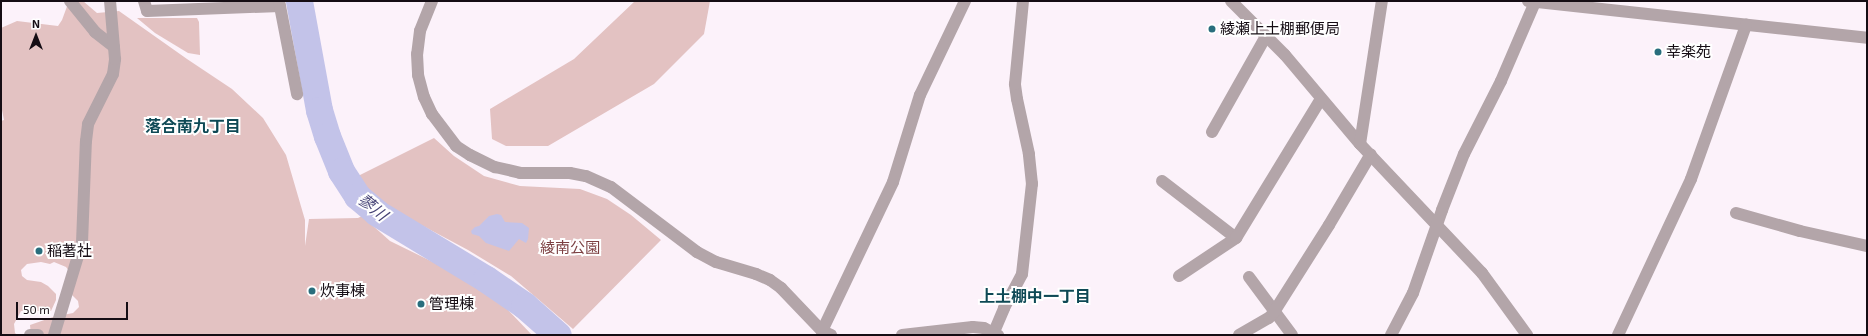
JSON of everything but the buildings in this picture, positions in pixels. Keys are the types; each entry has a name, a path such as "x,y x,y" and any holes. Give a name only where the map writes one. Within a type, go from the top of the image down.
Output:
{"street":[{"path":"70,1 95,32 114,47"},
{"path":"54,335 82,243 88,124 113,74 116,58 110,1"},
{"path":"144,1 147,11 280,4 297,94"},
{"path":"432,1 420,31 417,54 418,75 424,96 432,114 456,146 470,155 495,167 520,173 570,173 586,176 611,187 633,202 697,252 716,262 756,274 770,280 781,288 826,333 893,182 920,95 965,1"},
{"path":"902,335 973,327 984,328 996,333 1004,308 1022,274 1032,184 1029,154 1016,99 1015,84 1023,1"},
{"path":"1231,1 1285,55 1360,144 1482,273 1527,335"},
{"path":"1360,144 1382,1"},
{"path":"1391,335 1413,292 1464,154 1501,81 1531,1 1589,4 1867,38"},
{"path":"1618,335 1691,179 1746,24"},
{"path":"1212,132 1266,36"},
{"path":"1179,276 1236,238 1321,99"},
{"path":"1239,335 1270,318 1330,226 1370,154"},
{"path":"1162,181 1236,238"},
{"path":"1736,213 1800,231 1867,246"},
{"path":"1249,277 1292,335"},
{"path":"30,335 38,335"}],"green space":[{"path":"69,1 83,1 97,13 119,11 232,89 263,118 286,155 305,220 305,246 309,219 358,218 362,216 390,241 441,266 489,295 505,307 532,335 31,335 30,325 53,317 73,313 79,307 78,301 70,293 69,271 66,267 54,262 50,264 41,262 27,264 21,270 22,276 27,280 41,282 48,286 56,294 56,300 51,311 21,311 14,324 15,333 17,335 1,335 1,121 4,120 1,105 1,28 17,21 58,26 62,20"},
{"path":"635,1 710,1 704,34 654,84 548,146 506,146 492,139 490,109 574,59"},
{"path":"137,18 197,18 199,22 200,55 188,53 155,33"},
{"name":"綾南公園","path":"434,138 454,156 484,176 520,186 580,189 607,199 631,215 661,240 573,329 511,276 468,250 380,203 368,191 358,176"}],"water":[{"path":"497,214 501,215 505,222 522,223 529,228 526,243 519,239 509,251 486,243 479,236 472,234 471,231 475,227 479,226 489,216"}],"waterway":[{"name":"蓼川","path":"299,1 319,110 327,136 341,171 357,196 377,213 486,279 524,305 558,335"}],"place":[{"name":"綾瀬上土棚郵便局","path":"1212,29"},
{"name":"幸楽苑","path":"1658,52"},
{"name":"稲著社","path":"39,251"},
{"name":"炊事棟","path":"312,291"},
{"name":"管理棟","path":"421,304"}],"district":[{"name":"落合南九丁目","path":"193,126"},
{"name":"上土棚中一丁目","path":"1035,296"}]}
